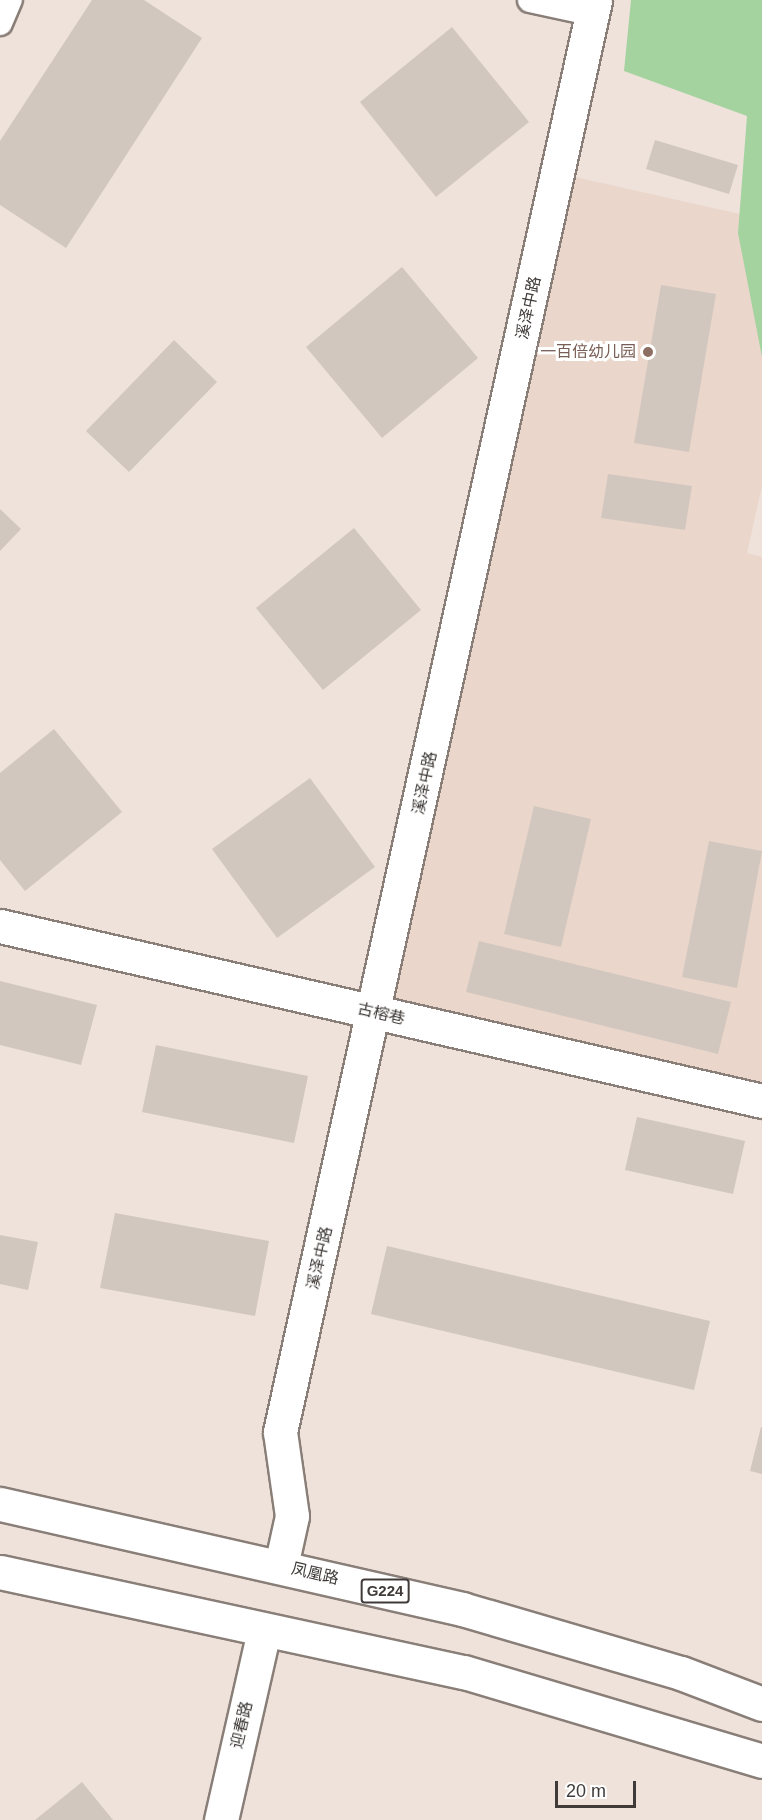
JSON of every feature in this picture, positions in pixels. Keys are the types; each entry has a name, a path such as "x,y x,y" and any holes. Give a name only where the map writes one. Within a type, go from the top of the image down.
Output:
{"main road":[{"name":"溪泽中路","path":"280,1566 292,1516 280,1432 375,1012 595,7"},
{"name":"古榕巷","path":"0,927 762,1101"},
{"name":"凤凰路","path":"0,1504 462,1609 681,1673 762,1704"},
{"path":"0,1572 464,1672 762,1761"},
{"name":"迎春路","path":"221,1820 264,1630"}],"street":[{"path":"0,23 10,0"},
{"path":"530,0 595,7"}],"shaded area":[{"path":"575,177 762,219 762,486 747,553 762,557 762,1098 376,1008"}],"green space":[{"path":"631,0 762,0 762,357 738,233 747,116 624,71"}],"building":[{"path":"92,0 144,0 202,38 66,248 0,205 0,141"},
{"path":"452,27 529,122 436,197 360,102"},
{"path":"655,140 738,165 729,194 646,169"},
{"path":"402,267 478,358 382,438 306,347"},
{"path":"661,285 716,294 689,452 634,443"},
{"path":"174,340 217,382 129,472 86,431"},
{"path":"608,474 692,486 685,530 601,518"},
{"path":"0,509 21,529 0,551"},
{"path":"354,528 421,610 323,690 256,608"},
{"path":"54,729 122,812 25,891 0,860 0,773"},
{"path":"310,778 375,867 277,938 212,849"},
{"path":"534,806 591,819 561,947 504,934"},
{"path":"709,841 762,851 737,988 682,977"},
{"path":"479,941 731,1002 718,1054 466,992"},
{"path":"0,981 97,1005 81,1065 0,1045"},
{"path":"156,1045 308,1076 294,1143 142,1112"},
{"path":"637,1117 745,1141 733,1194 625,1170"},
{"path":"115,1213 269,1241 255,1316 100,1288"},
{"path":"0,1235 38,1242 28,1290 0,1284"},
{"path":"387,1246 710,1321 694,1390 371,1314"},
{"path":"762,1427 762,1474 750,1471"},
{"path":"82,1782 113,1820 35,1820"}],"place":[{"name":"一百倍幼儿园","path":"648,352"}]}
